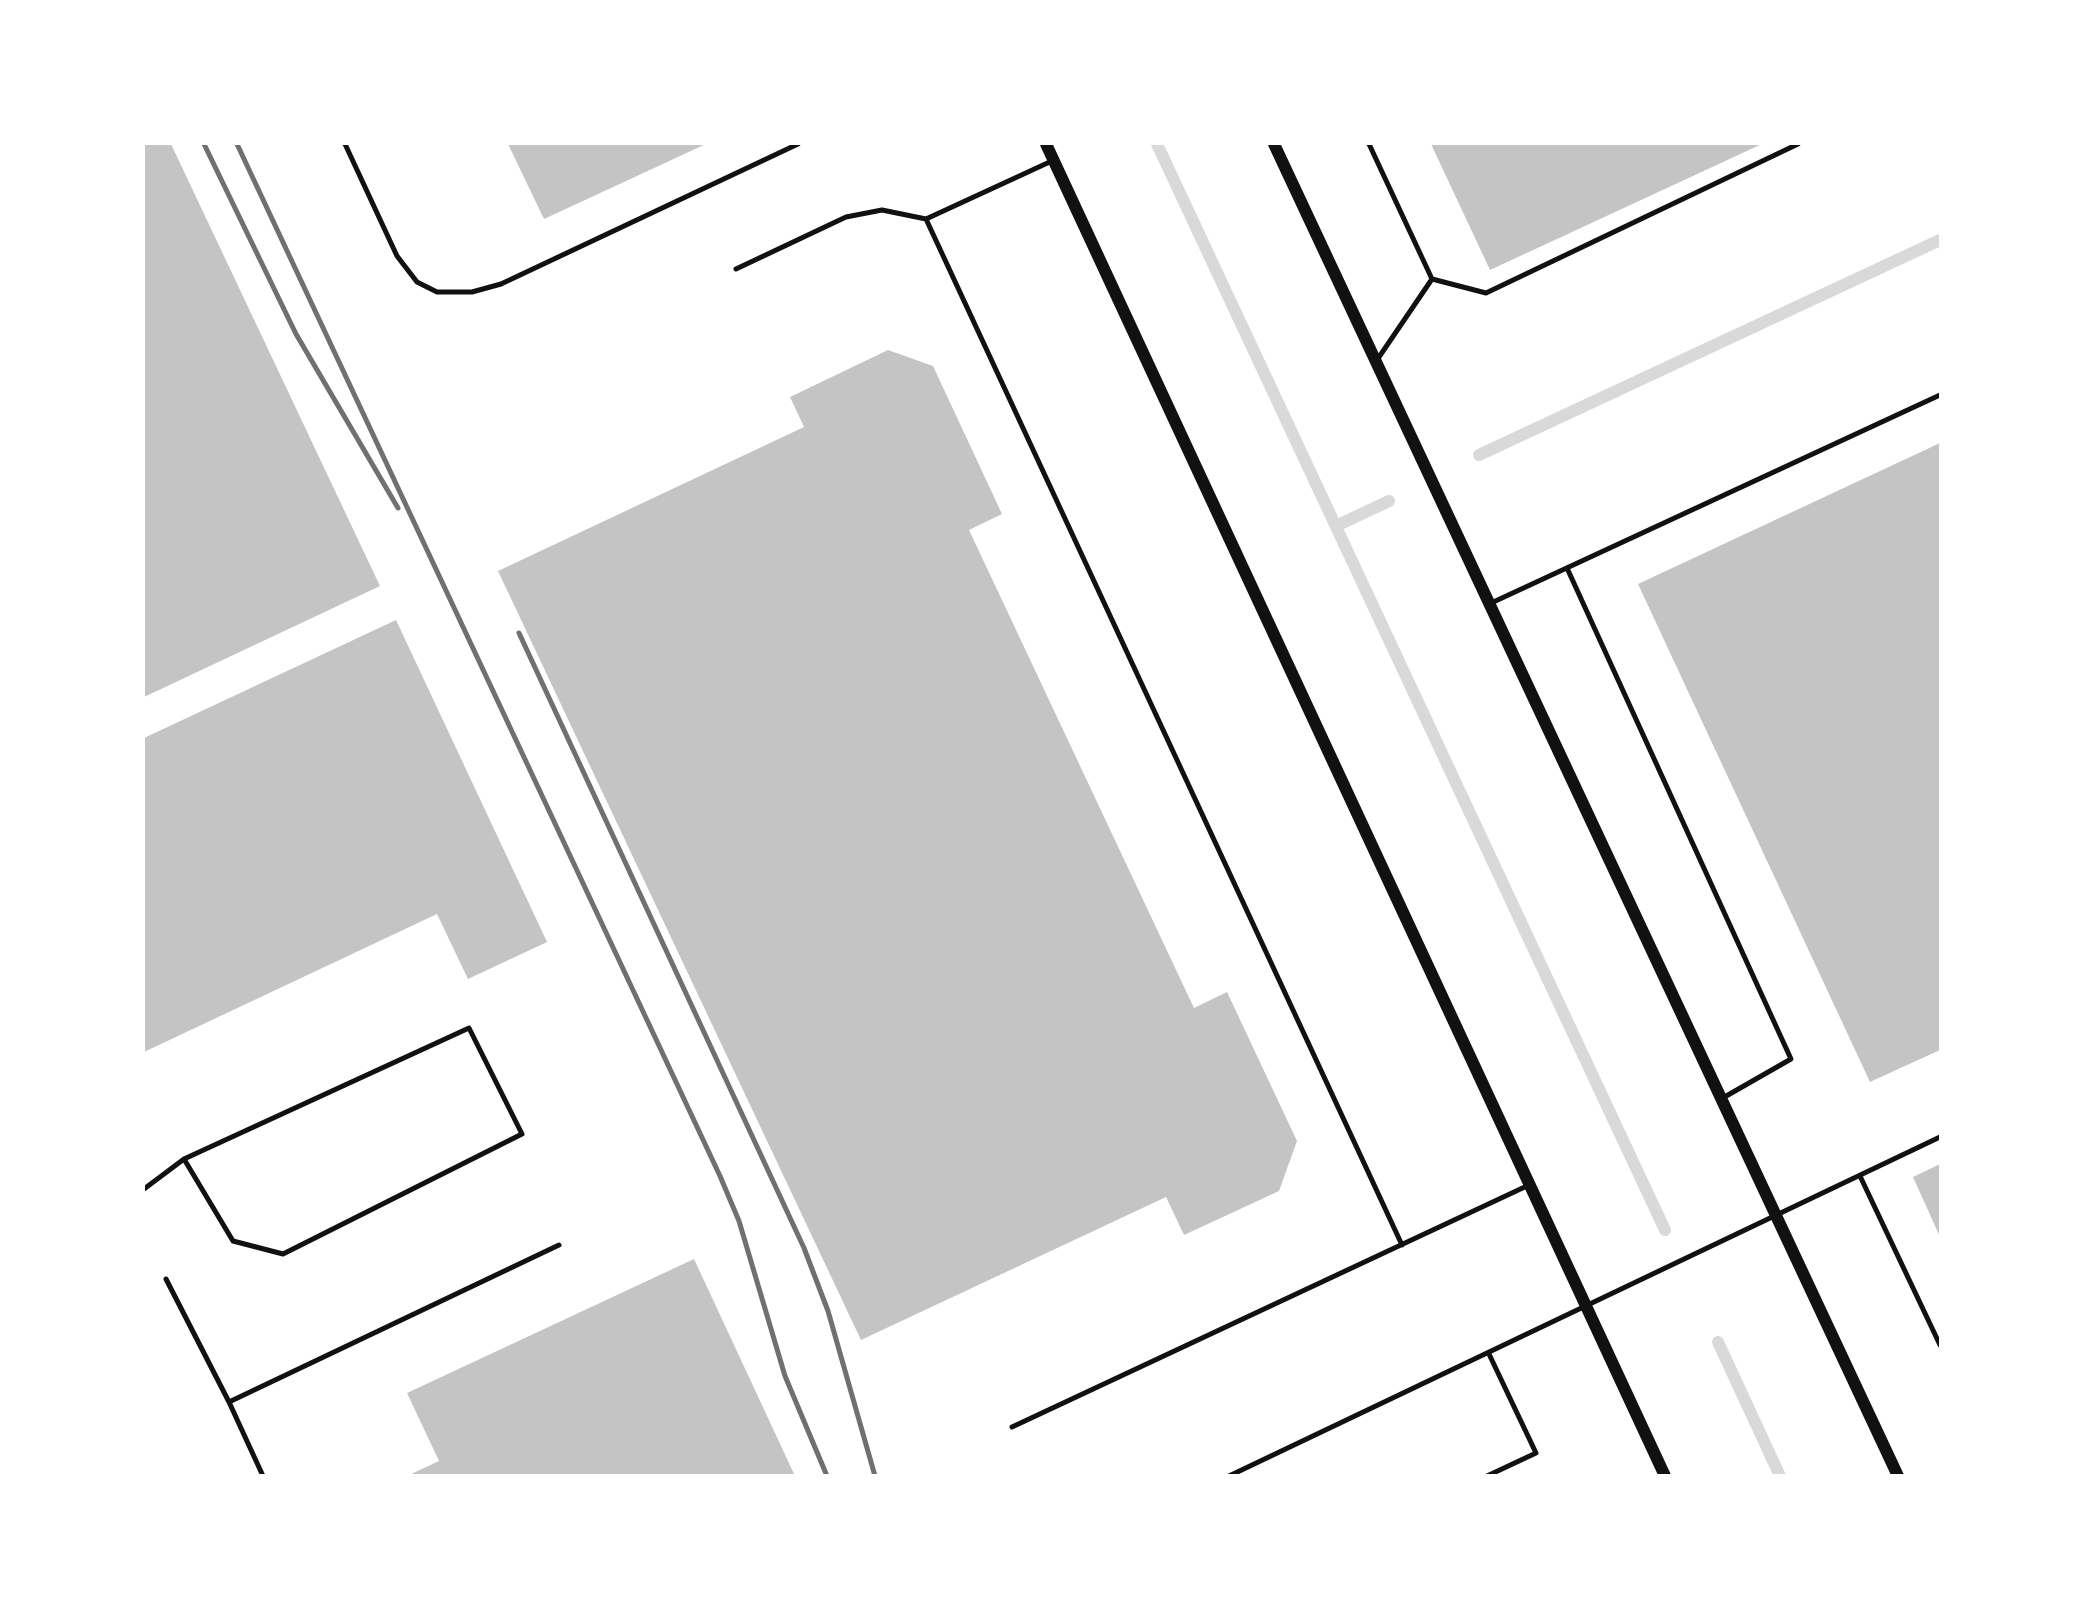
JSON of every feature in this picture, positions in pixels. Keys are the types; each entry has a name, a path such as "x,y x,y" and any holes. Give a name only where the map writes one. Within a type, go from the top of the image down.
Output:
{"street":[{"path":"1046,144 1665,1475"},
{"path":"1274,144 1898,1475"}],"lane":[{"path":"345,144 397,256 417,282 437,292 472,292 500,284 798,144"},
{"path":"1369,144 1432,279"},
{"path":"1432,279 1486,293 1798,144"},
{"path":"736,269 846,217 882,210 926,219 1054,160"},
{"path":"926,219 1402,1245"},
{"path":"1376,361 1432,279"},
{"path":"1489,604 1941,395"},
{"path":"1567,568 1791,1059 1721,1099"},
{"path":"144,1189 184,1159 469,1028 522,1134 283,1254 233,1241 184,1159"},
{"path":"1229,1475 1489,1354 1941,1137"},
{"path":"1860,1176 1941,1345"},
{"path":"1012,1427 1529,1185"},
{"path":"229,1402 559,1245"},
{"path":"166,1279 263,1475"},
{"path":"1487,1475 1536,1453 1489,1354"}],"building":[{"path":"144,144 171,144 380,586 144,697"},
{"path":"508,144 706,144 544,219"},
{"path":"1431,144 1762,144 1490,270"},
{"path":"888,350 933,366 1002,514 969,530 1194,1008 1227,992 1297,1141 1279,1191 1184,1235 1166,1197 861,1340 498,571 804,427 790,397"},
{"path":"1940,443 1940,1050 1870,1082 1638,584"},
{"path":"396,620 547,942 468,979 437,914 144,1052 144,738"},
{"path":"1940,1164 1940,1237 1913,1177"},
{"path":"694,1259 795,1476 407,1476 439,1461 407,1393"}],"waterway":[{"path":"1157,144 1665,1230"},
{"path":"1479,455 1940,240"},
{"path":"1336,526 1389,501"},
{"path":"1718,1342 1780,1476"}],"railway":[{"path":"204,144 296,334 398,508"},
{"path":"237,144 720,1176 739,1221 785,1376 827,1476"},
{"path":"519,633 804,1248 828,1311 875,1476"}]}
